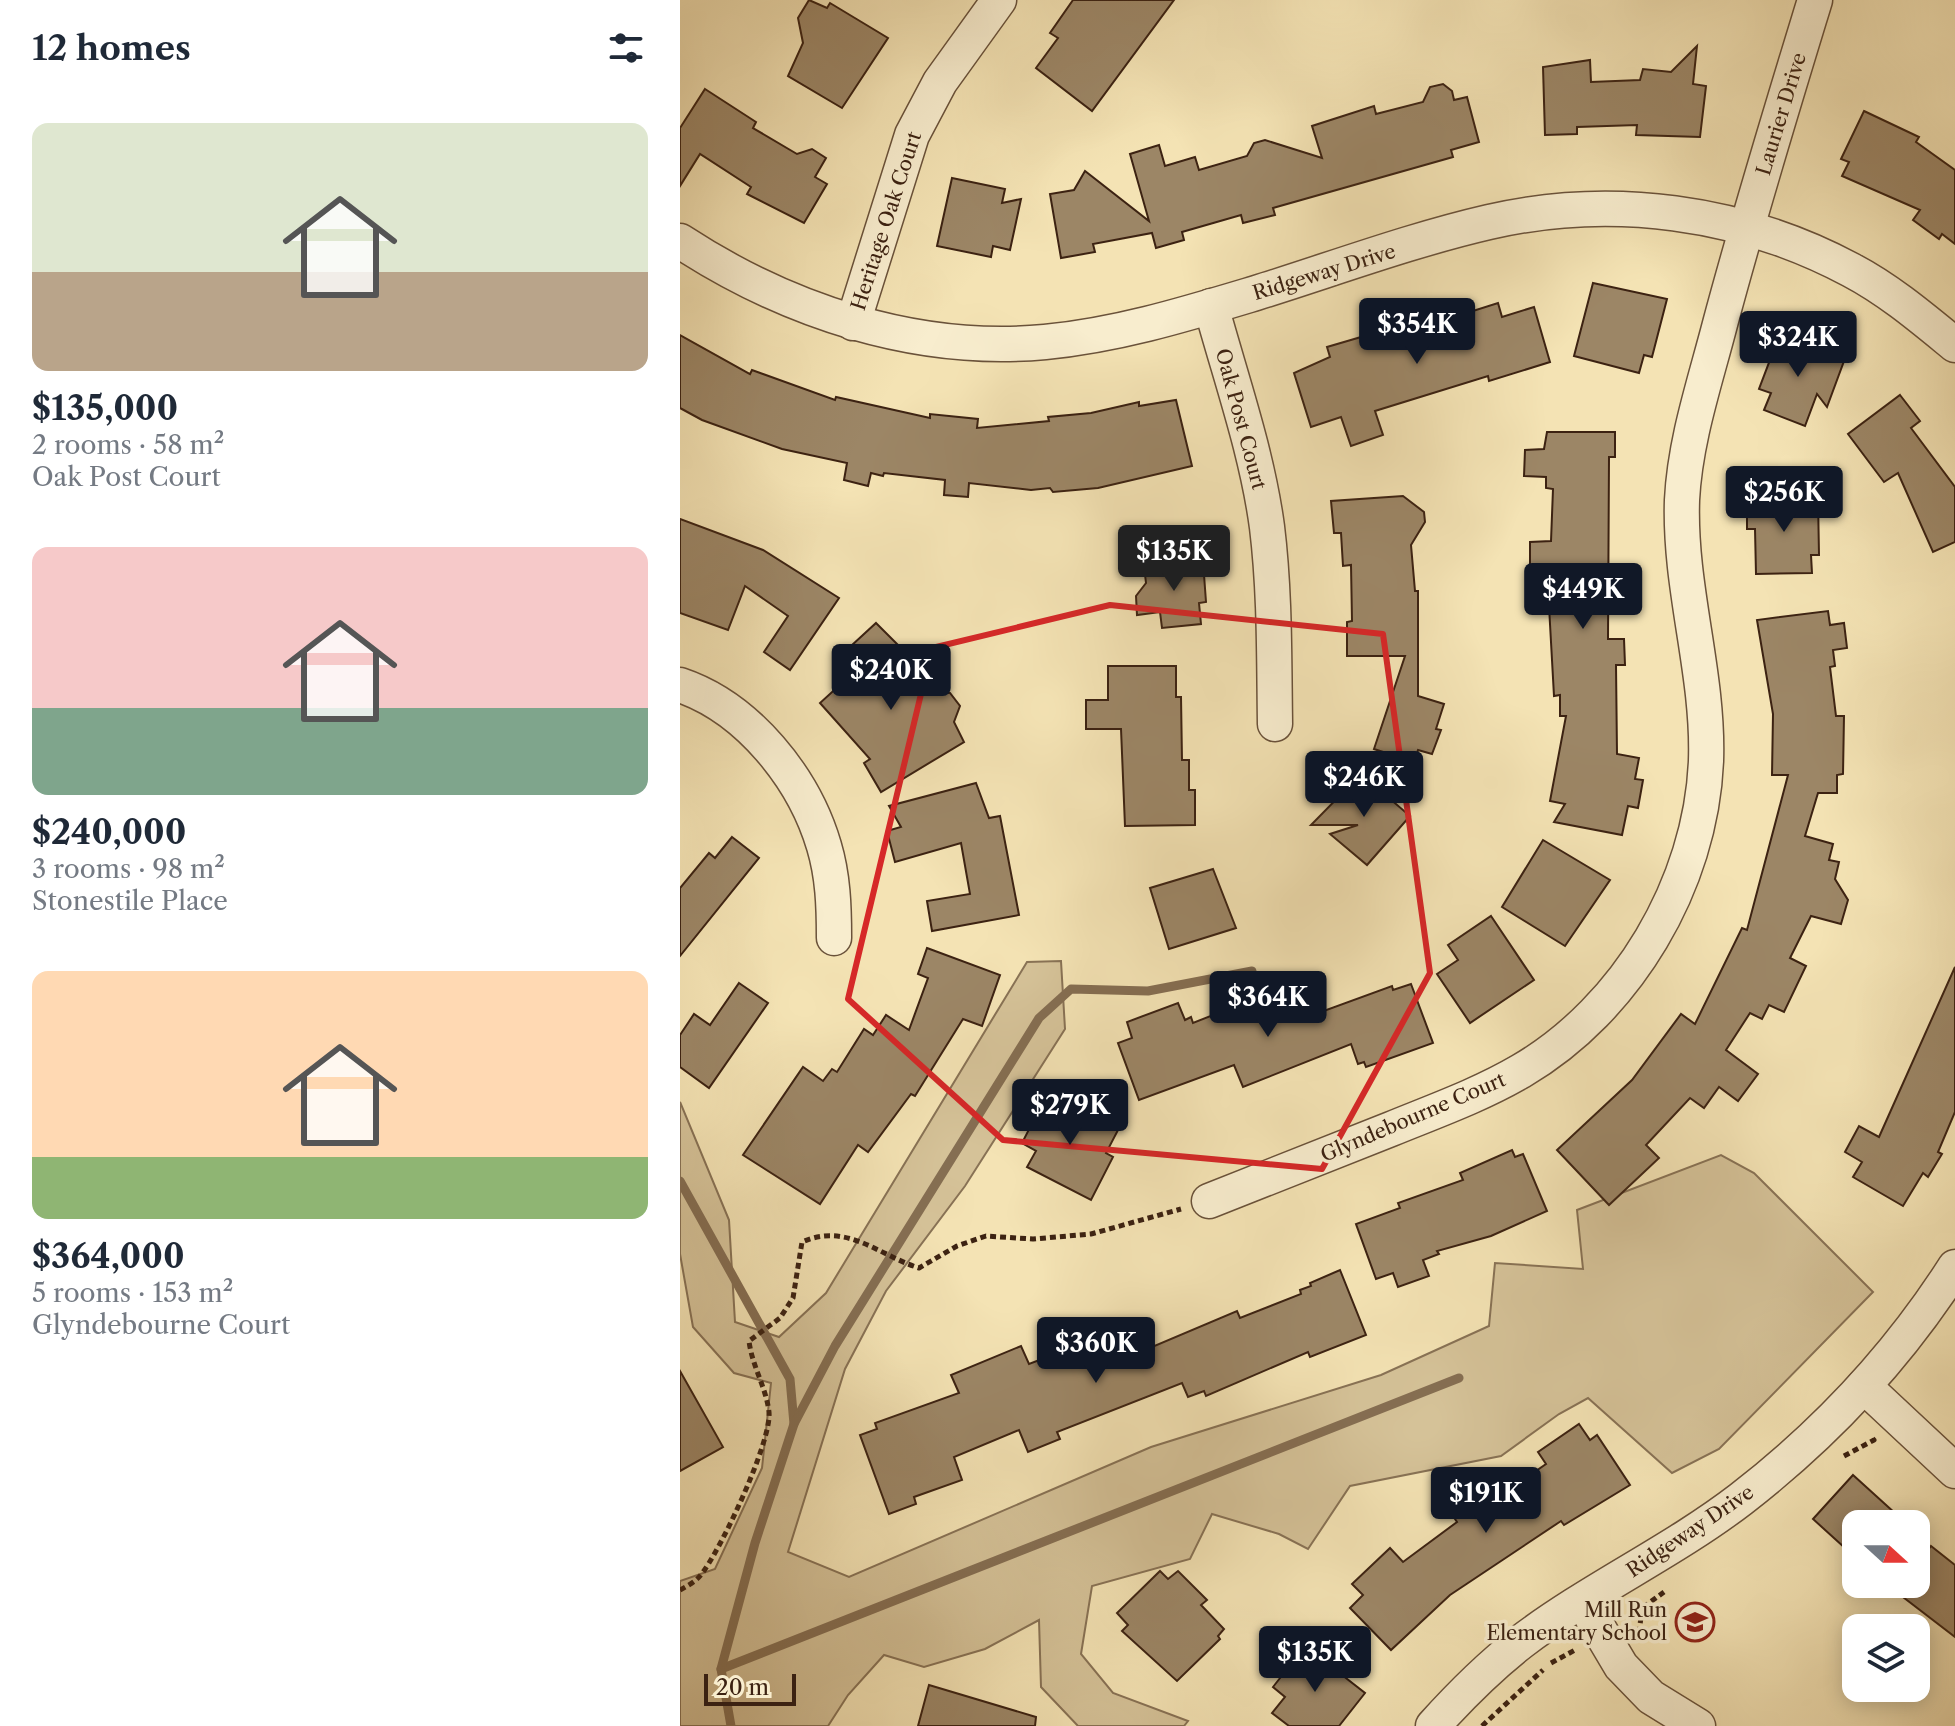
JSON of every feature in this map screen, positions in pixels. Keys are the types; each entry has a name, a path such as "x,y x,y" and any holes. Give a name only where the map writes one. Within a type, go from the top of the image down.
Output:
{"street":[{"name":"Heritage Oak Court","path":"853,323 912,135 940,82 999,0"},
{"name":"Laurier Drive","path":"1746,227 1815,0"},
{"name":"Ridgeway Drive","path":"680,241 722,268 779,297 853,323 919,337 983,343 1043,342 1109,333 1211,306 1489,222 1551,211 1616,208 1655,211 1746,227 1801,246 1852,271 1905,304 1955,345"},
{"name":"Glyndebourne Court","path":"1209,1201 1474,1096 1523,1070 1573,1034 1611,996 1642,955 1668,909 1688,860 1706,763 1704,701 1683,573 1682,498 1691,432 1746,227"},
{"name":"Oak Post Court","path":"1211,306 1253,455 1267,525 1273,591 1275,724"},
{"path":"680,685 724,708 758,737 787,770 810,808 824,845 833,889 834,938"},
{"name":"Ridgeway Drive","path":"1433,1726 1465,1692 1521,1642 1740,1499 1808,1442 1864,1386 1955,1267"},
{"path":"1864,1386 1955,1471"},
{"path":"1583,1602 1621,1666 1651,1697 1698,1726"}],"path":[{"path":"680,1590 699,1578 720,1544 758,1459 769,1415 763,1386 752,1364 749,1341 780,1318 793,1298 802,1242 818,1235 844,1234 919,1268 957,1246 986,1236 1033,1239 1091,1234 1209,1201"}],"highlighted area":[{"path":"1110,605 1383,634 1430,973 1322,1169 1003,1140 848,999 932,648"}],"shaded area":[{"path":"1061,961 1065,1029 965,1186 886,1291 845,1369 788,1552 849,1577 1151,1447 1381,1375 1489,1326 1495,1263 1583,1269 1577,1210 1721,1155 1754,1173 1873,1292 1719,1449 1672,1473 1588,1398 1559,1414 1501,1456 1350,1486 1308,1549 1279,1534 1212,1514 1190,1559 1092,1586 1081,1654 1113,1693 1188,1721 1184,1726 1078,1726 1041,1687 1039,1620 985,1649 924,1667 884,1655 848,1695 828,1726 680,1726 680,1581 715,1569 762,1468 771,1383 734,1373 693,1327 680,1254 680,1102 729,1220 735,1322 779,1337 826,1293 1027,962"}],"building":[{"path":"809,0 827,8 830,3 888,38 842,108 788,76 803,43 798,18"},
{"path":"1073,0 1174,0 1092,111 1036,68 1058,38 1050,33"},
{"path":"1697,46 1693,84 1706,86 1700,137 1636,135 1637,125 1577,127 1577,134 1545,135 1543,67 1590,60 1591,82 1640,80 1643,69 1671,72"},
{"path":"1443,84 1452,91 1454,100 1467,97 1479,142 1451,150 1453,157 1273,208 1275,215 1243,223 1241,215 1182,232 1184,240 1156,248 1152,233 1093,244 1095,252 1061,258 1050,194 1074,190 1085,171 1149,221 1130,154 1159,145 1165,166 1195,157 1199,170 1247,156 1254,143 1265,140 1322,158 1312,126 1374,106 1376,114 1423,102 1430,87"},
{"path":"705,89 756,122 753,128 797,154 812,149 826,158 815,177 827,184 804,223 747,194 751,187 700,154 680,186 680,128"},
{"path":"1864,111 1919,137 1916,142 1955,170 1955,244 1942,234 1939,239 1913,220 1920,210 1842,176 1849,162 1841,159"},
{"path":"952,178 1005,189 1002,203 1021,199 1010,250 993,246 991,257 937,246"},
{"path":"1593,283 1667,299 1652,357 1644,355 1639,373 1574,356"},
{"path":"1498,303 1502,317 1534,307 1550,362 1489,381 1488,376 1375,411 1383,435 1351,446 1341,417 1311,427 1294,373 1330,357 1327,347 1412,322 1413,330"},
{"path":"1781,331 1809,342 1807,347 1844,361 1827,407 1817,394 1805,426 1764,410 1771,393 1759,389"},
{"path":"680,335 750,374 752,370 835,400 836,397 930,418 930,414 978,419 977,428 1049,421 1048,417 1091,413 1139,402 1139,406 1176,400 1192,466 1098,488 1053,492 1050,488 1031,490 969,483 968,497 944,495 945,480 871,473 868,486 844,480 847,463 782,449 702,420 680,408"},
{"path":"1900,395 1920,421 1911,428 1955,487 1955,542 1933,552 1898,473 1884,482 1848,434"},
{"path":"1547,432 1615,432 1615,457 1609,457 1608,639 1624,639 1625,665 1616,665 1617,754 1639,758 1635,779 1643,780 1638,808 1628,806 1622,835 1554,822 1565,804 1550,801 1566,716 1560,716 1560,695 1554,696 1549,606 1540,606 1540,595 1530,595 1530,542 1551,541 1553,489 1546,488 1546,477 1524,476 1525,450 1544,449"},
{"path":"1403,496 1424,512 1425,522 1411,545 1415,591 1418,591 1418,696 1444,704 1436,729 1441,730 1432,754 1418,750 1414,762 1374,749 1405,656 1347,656 1347,622 1352,621 1351,565 1343,566 1341,533 1334,533 1331,501"},
{"path":"1818,498 1819,555 1811,555 1812,573 1756,574 1755,529 1747,529 1747,499"},
{"path":"680,519 763,550 839,598 790,670 764,652 788,616 745,586 728,630 680,613"},
{"path":"1203,561 1206,602 1199,603 1201,624 1162,628 1160,612 1137,615 1136,596 1146,583 1144,566"},
{"path":"1828,611 1830,625 1844,623 1847,648 1833,650 1835,666 1830,667 1836,716 1844,716 1843,774 1837,775 1837,793 1818,793 1805,836 1833,844 1829,860 1839,862 1835,879 1848,900 1841,924 1811,916 1790,958 1806,966 1784,1012 1769,1005 1762,1019 1750,1013 1726,1050 1758,1074 1738,1101 1719,1087 1704,1108 1690,1098 1646,1145 1659,1158 1609,1205 1557,1150 1632,1080 1681,1014 1695,1024 1742,928 1747,930 1788,775 1772,775 1773,714 1757,620"},
{"path":"876,623 914,661 882,691 950,693 960,706 954,722 964,742 881,792 864,763 870,759 820,703 853,673 839,657"},
{"path":"1108,666 1176,666 1176,697 1181,697 1182,760 1189,760 1189,790 1195,790 1195,825 1125,826 1121,729 1086,729 1086,700 1108,700"},
{"path":"1361,774 1410,816 1367,865 1330,834 1358,825 1311,825"},
{"path":"976,783 989,818 1000,816 1019,915 932,931 927,901 970,894 961,843 895,862 887,831 901,827 889,806"},
{"path":"732,837 759,858 680,956 680,888 709,853 715,858"},
{"path":"1543,840 1610,880 1565,946 1502,907"},
{"path":"1213,869 1236,928 1169,949 1150,888"},
{"path":"1491,916 1534,980 1470,1023 1437,974 1458,960 1448,945"},
{"path":"927,948 1000,975 982,1026 963,1019 915,1096 911,1094 868,1152 858,1145 820,1204 743,1155 803,1067 823,1081 832,1069 837,1072 864,1029 873,1035 886,1015 909,1030 928,978 918,974"},
{"path":"1955,967 1955,1112 1938,1152 1942,1154 1928,1177 1923,1173 1903,1206 1853,1177 1862,1162 1845,1152 1859,1126 1879,1137"},
{"path":"739,983 768,1003 709,1088 680,1067 680,1035 694,1014 710,1025"},
{"path":"1411,984 1433,1043 1366,1067 1364,1062 1358,1064 1351,1044 1243,1087 1234,1065 1139,1100 1118,1043 1132,1038 1127,1022 1178,1003 1185,1020 1191,1017 1193,1023 1271,992 1277,1007 1292,1002 1299,1020 1392,986 1393,990"},
{"path":"1046,1096 1118,1130 1106,1153 1113,1157 1091,1200 1027,1167 1036,1151 1022,1143"},
{"path":"1512,1150 1515,1157 1523,1154 1547,1211 1491,1236 1437,1251 1439,1254 1423,1260 1429,1276 1398,1287 1393,1273 1376,1279 1356,1224 1400,1208 1398,1203 1463,1180 1460,1173"},
{"path":"1340,1270 1366,1335 1310,1357 1308,1352 1206,1396 1204,1391 1188,1397 1182,1383 1057,1432 1060,1439 1028,1452 1019,1430 954,1457 962,1480 914,1497 916,1504 889,1514 860,1435 877,1429 875,1423 959,1393 951,1375 1021,1346 1029,1364 1098,1338 1097,1334 1126,1323 1138,1353 1237,1311 1240,1318 1301,1294 1300,1290 1311,1286 1310,1283"},
{"path":"680,1371 723,1447 680,1471"},
{"path":"1579,1424 1590,1440 1597,1435 1630,1485 1564,1525 1561,1521 1450,1595 1391,1650 1350,1608 1363,1595 1352,1584 1390,1548 1403,1562 1457,1522 1447,1507 1486,1481 1497,1498 1546,1464 1538,1452"},
{"path":"1853,1475 1892,1510 1842,1510 1842,1545 1813,1519"},
{"path":"1930,1547 1955,1565 1955,1637 1930,1618 1930,1614 1925,1614 1904,1598 1930,1598"},
{"path":"1160,1571 1168,1579 1178,1571 1207,1600 1201,1605 1224,1629 1218,1636 1220,1639 1177,1681 1122,1631 1128,1625 1117,1613"},
{"path":"1302,1650 1316,1660 1319,1657 1365,1693 1339,1726 1289,1726 1272,1713 1285,1697 1273,1687"},
{"path":"929,1685 1036,1717 1035,1726 918,1726"}],"waterway":[{"path":"731,1726 721,1669 755,1543 794,1424 835,1346 1039,1018 1071,989 1148,991 1252,971"},
{"path":"680,1181 790,1379 794,1424"},
{"path":"721,1669 1459,1378"}],"place":[{"name":"Mill Run Elementary School","path":"1695,1622"}]}
